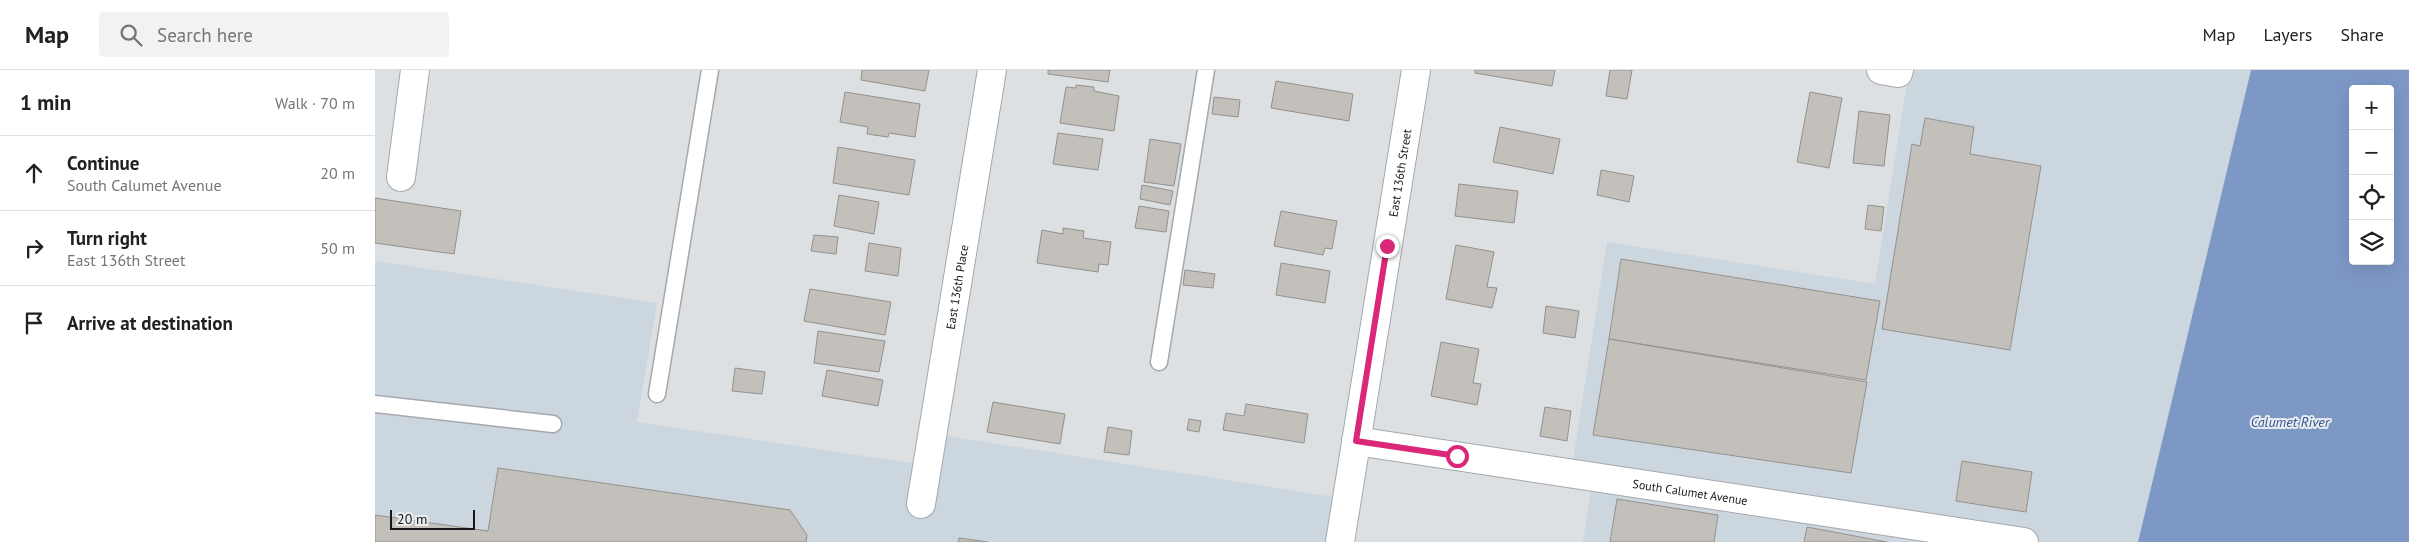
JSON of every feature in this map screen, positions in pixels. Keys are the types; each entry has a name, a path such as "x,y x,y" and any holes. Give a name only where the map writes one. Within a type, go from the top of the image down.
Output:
{"street":[{"path":"401,177 415,70"},
{"name":"East 136th Place","path":"921,504 991,70"},
{"name":"East 136th Street","path":"1340,542 1416,70"},
{"name":"South Calumet Avenue","path":"1356,441 2023,542"}],"lane":[{"path":"657,394 710,70"},
{"path":"1159,362 1206,70"},
{"path":"375,404 553,424"}],"shaded area":[{"path":"1909,70 2251,70 2138,542 1583,542 1592,484 1570,480 1607,242 1875,284"},
{"path":"375,261 657,303 637,422 937,467 941,435 1353,500 1346,542 375,542"}],"water":[{"name":"Calumet River","path":"2251,70 2409,70 2409,542 2138,542"}],"building":[{"path":"862,70 929,70 925,91 861,80"},
{"path":"1048,70 1110,70 1108,82 1048,74"},
{"path":"1475,70 1555,70 1552,86 1475,73"},
{"path":"1610,70 1632,70 1627,99 1606,96"},
{"path":"1276,81 1353,94 1349,121 1271,108"},
{"path":"1076,85 1094,87 1094,91 1119,96 1114,131 1060,123 1066,87 1076,88"},
{"path":"845,92 920,104 915,137 889,133 888,137 867,134 868,127 840,122"},
{"path":"1810,92 1842,98 1829,168 1797,162"},
{"path":"1214,97 1240,100 1238,117 1212,114"},
{"path":"1859,111 1890,115 1884,166 1853,163"},
{"path":"1925,118 1974,127 1970,154 2041,166 2010,350 1882,329 1912,144 1920,146"},
{"path":"1500,127 1560,139 1553,174 1493,162"},
{"path":"1058,133 1103,139 1098,170 1053,164"},
{"path":"1150,139 1181,144 1174,186 1144,182"},
{"path":"838,147 915,160 909,195 833,183"},
{"path":"1601,170 1634,176 1629,202 1597,195"},
{"path":"1459,184 1518,191 1514,223 1455,216"},
{"path":"1142,185 1173,191 1170,205 1140,199"},
{"path":"839,195 879,202 874,234 834,226"},
{"path":"375,198 461,211 454,254 375,243"},
{"path":"1868,205 1884,207 1881,231 1865,229"},
{"path":"1139,206 1169,211 1166,232 1135,228"},
{"path":"1281,211 1337,221 1332,249 1325,248 1323,255 1274,246"},
{"path":"1063,228 1084,231 1083,238 1111,242 1108,265 1099,264 1098,272 1037,263 1042,230 1063,234"},
{"path":"814,235 838,237 836,254 811,251"},
{"path":"869,243 901,248 898,276 865,271"},
{"path":"1456,245 1494,252 1487,287 1497,288 1492,308 1446,299"},
{"path":"1621,259 1880,301 1866,380 1609,339"},
{"path":"1281,263 1330,271 1325,303 1276,295"},
{"path":"1185,270 1215,274 1213,288 1183,285"},
{"path":"810,289 891,302 885,335 804,321"},
{"path":"1546,306 1579,311 1575,338 1543,333"},
{"path":"818,331 885,341 879,372 814,363"},
{"path":"1609,339 1867,382 1851,473 1593,435"},
{"path":"1441,342 1479,349 1473,383 1481,384 1477,405 1431,396"},
{"path":"735,368 765,372 762,394 732,391"},
{"path":"827,370 883,380 878,406 822,396"},
{"path":"993,402 1065,414 1060,444 987,432"},
{"path":"1246,404 1308,414 1304,443 1223,430 1226,413 1244,416"},
{"path":"1545,407 1571,411 1567,441 1540,436"},
{"path":"1189,419 1201,421 1199,432 1187,430"},
{"path":"1108,427 1132,431 1129,455 1104,452"},
{"path":"1962,461 2032,472 2026,512 1956,501"},
{"path":"498,468 790,510 807,535 806,542 375,542 375,515 488,531"},
{"path":"1617,499 1718,515 1714,542 1610,542"},
{"path":"1807,527 1887,542 1804,542"},
{"path":"959,538 988,542 958,542"}],"route":[{"path":"1387,246 1356,441 1457,456"}]}
